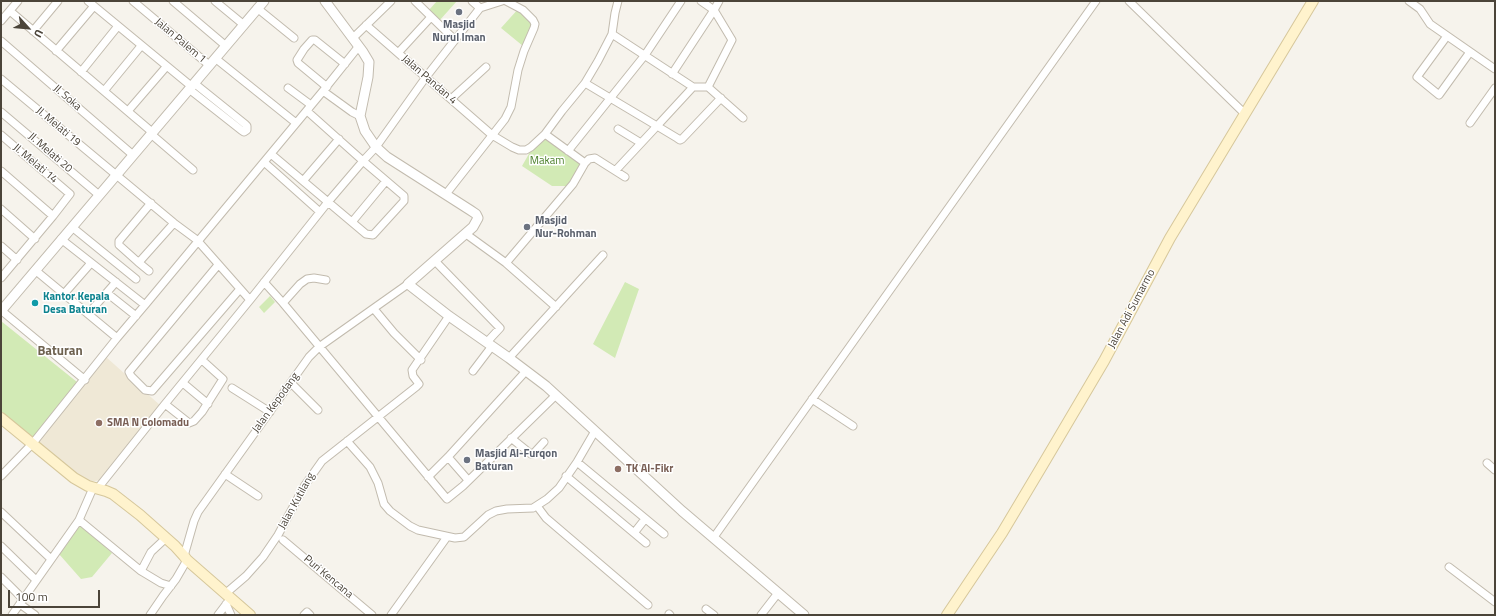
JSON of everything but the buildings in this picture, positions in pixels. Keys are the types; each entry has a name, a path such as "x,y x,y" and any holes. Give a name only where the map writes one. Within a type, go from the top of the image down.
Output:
{"main road":[{"name":"Jalan Adi Sumarmo","path":"947,615 997,539 1104,362 1170,238 1244,113 1313,1"},
{"path":"1,418 74,478 82,483 113,494 140,515 182,553 227,599 250,615"}],"street":[{"path":"1,21 18,1"},
{"path":"33,31 58,1"},
{"path":"88,1 191,86 245,124 247,126 247,130 244,132 223,117 191,86"},
{"name":"Jalan Palem 1","path":"133,1 296,123"},
{"path":"173,1 226,46"},
{"path":"215,1 244,25"},
{"path":"85,380 1,311 264,1"},
{"path":"325,1 367,58 369,67 360,116 365,131 376,147 386,157 446,194 476,214 478,218 476,223 466,234 408,284 449,316 509,358 556,395 629,464 804,615"},
{"path":"1,476 32,443 85,380 117,338 197,240 325,89 345,64 366,25 390,1"},
{"path":"414,1 455,40"},
{"path":"472,1 480,8"},
{"path":"12,615 79,520 96,488 202,360 328,202 376,147 426,77 480,8 502,1"},
{"path":"446,194 505,119 511,107 521,59 534,28 534,20 517,5 506,1"},
{"path":"584,163 545,134 585,83 612,34 618,1"},
{"path":"568,151 645,55 681,1"},
{"path":"701,1 714,10 732,40 708,87"},
{"path":"672,74 719,1"},
{"path":"714,537 1096,1"},
{"path":"1129,1 1244,113"},
{"path":"1409,1 1420,10 1428,22 1495,69"},
{"path":"56,51 94,6"},
{"path":"257,8 294,38"},
{"path":"10,11 128,111 192,170"},
{"path":"398,53 431,17"},
{"name":"Jalan Pandan 4","path":"366,25 492,135 512,147 519,150 526,150 545,134"},
{"path":"81,72 118,26"},
{"path":"612,34 693,87 708,87 744,118"},
{"path":"1448,36 1417,78 1439,94 1470,52"},
{"path":"345,64 315,40 312,40 297,60 298,63 325,89 352,112 360,116"},
{"name":"Jl. Soka","path":"1,41 133,154"},
{"path":"104,91 141,46"},
{"path":"128,111 166,66"},
{"path":"451,99 486,67"},
{"name":"Jl. Melati 19","path":"1,79 174,223 197,240 250,300"},
{"path":"585,83 677,138 682,139 721,98"},
{"path":"616,170 693,87"},
{"path":"271,154 366,234 373,235 404,201 404,196 339,140 288,88"},
{"path":"1470,124 1495,88"},
{"path":"223,117 228,111"},
{"name":"Jl. Melati 20","path":"1,112 98,195"},
{"path":"618,129 641,143"},
{"name":"Jl. Melati 14","path":"1,135 70,193 69,197 54,216"},
{"path":"303,181 339,140"},
{"path":"506,263 573,184 584,163 589,159 595,158 625,177"},
{"path":"264,162 320,212"},
{"path":"1,171 54,216 1,278"},
{"path":"352,222 386,181"},
{"path":"149,271 120,245 119,241 151,203"},
{"path":"1,209 35,238"},
{"path":"138,262 174,223"},
{"path":"72,227 136,279"},
{"path":"466,234 506,263 556,307"},
{"path":"61,239 145,305"},
{"path":"1,246 17,260"},
{"path":"509,358 603,255"},
{"path":"435,261 500,329 473,371"},
{"path":"63,295 91,263"},
{"path":"218,265 129,372 131,376 145,390 149,392 152,391 240,289"},
{"path":"35,270 63,295 117,338"},
{"path":"281,301 303,281 314,278 326,280"},
{"path":"88,314 116,282"},
{"path":"264,282 447,499 556,395"},
{"name":"Jalan Kepodang","path":"150,615 182,553 194,521 203,504 309,357 320,347 408,284"},
{"path":"107,293 136,316"},
{"path":"374,309 394,333 421,360 449,316"},
{"path":"165,404 187,422 191,423 194,421 208,404 224,379 202,360"},
{"name":"Jalan Kutilang","path":"218,615 227,599 262,558 278,535 316,468 322,461 416,387 418,383 411,374 412,370 421,360"},
{"path":"428,477 526,371"},
{"path":"183,383 208,404"},
{"path":"291,383 318,410"},
{"path":"232,388 270,412"},
{"path":"812,399 853,426"},
{"path":"347,441 366,461 374,473 384,504 390,511 418,530 447,537 464,537 484,518 496,511 533,508 554,494 577,462 595,431"},
{"path":"510,438 530,454 532,454 544,442"},
{"path":"448,457 468,480"},
{"path":"577,462 664,534"},
{"path":"1487,464 1495,470"},
{"path":"225,474 258,496"},
{"path":"566,476 646,542"},
{"path":"537,506 546,518 648,605"},
{"path":"1,512 51,559"},
{"path":"634,533 645,519"},
{"path":"79,520 141,570 167,584"},
{"path":"391,615 447,537"},
{"path":"141,570 151,552 166,538"},
{"name":"Puri Kencana","path":"283,540 372,615"},
{"path":"1,546 36,580"},
{"path":"1449,567 1495,602"},
{"path":"1,577 35,615"},
{"path":"761,615 778,593"},
{"path":"227,599 231,615"},
{"path":"706,609 714,615"},
{"path":"304,615 307,612 310,615"}],"shaded area":[{"name":"SMA N Colomadu","path":"106,357 161,406 102,480 88,482 37,441"}],"green space":[{"path":"437,1 457,1 439,21 429,10"},
{"path":"519,8 529,17 532,26 523,46 501,28"},
{"name":"Makam","path":"545,136 581,164 568,186 552,186 522,166 530,152"},
{"path":"625,282 639,289 615,358 593,344"},
{"path":"270,296 275,302 264,313 259,307"},
{"path":"1,321 77,382 33,437 1,411"},
{"path":"82,526 112,553 92,577 81,579 59,554 78,527"}],"place":[{"name":"Masjid Nurul Iman","path":"459,12"},
{"name":"Masjid Nur-Rohman","path":"527,227"},
{"name":"Kantor Kepala Desa Baturan","path":"35,303"},
{"name":"SMA N Colomadu","path":"99,423"},
{"name":"Masjid Al-Furqon Baturan","path":"467,460"},
{"name":"TK Al-Fikr","path":"618,469"}],"district":[{"name":"Baturan","path":"60,352"}]}
